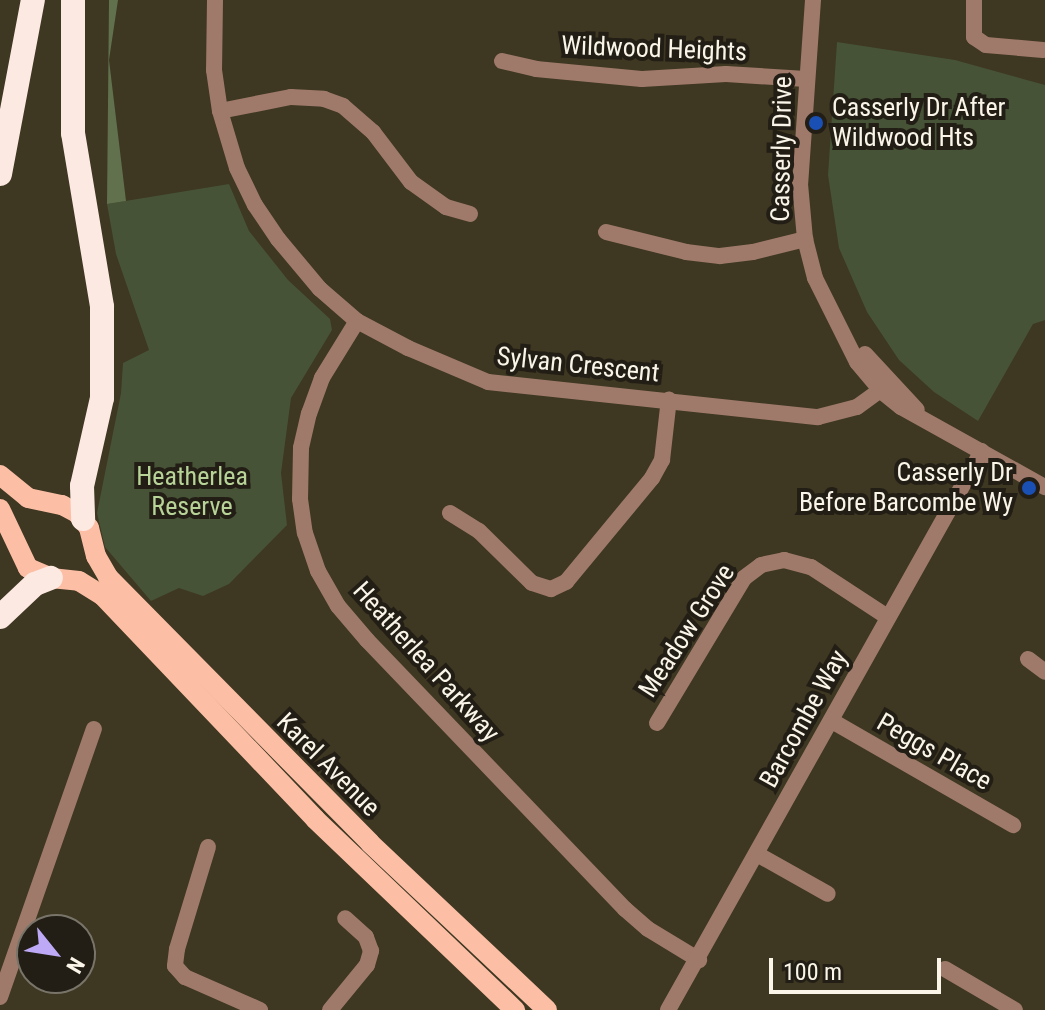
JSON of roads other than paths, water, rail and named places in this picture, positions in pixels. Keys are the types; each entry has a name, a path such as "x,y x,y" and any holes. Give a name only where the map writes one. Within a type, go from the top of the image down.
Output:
{"highway":[{"path":"0,174 33,0"},
{"path":"73,0 73,133 102,307 102,398 82,486 87,530"},
{"path":"0,617 35,584 55,579"}],"main road":[{"path":"0,475 28,498 62,505 87,530 80,564 55,579"},
{"name":"Karel Avenue","path":"0,509 21,558 34,573 79,581 103,596 315,819 509,1005"},
{"name":"Karel Avenue","path":"87,530 108,577 339,813 547,1010"},
{"path":"461,930 456,932 453,940 494,979 509,1005"}],"street":[{"name":"Sylvan Crescent","path":"215,0 214,70 220,111 237,168 255,205 278,239 320,289 357,321 408,348 488,382 818,417 836,414 881,382"},
{"name":"Casserly Drive","path":"813,0 800,184 805,239 815,278 845,339 881,382 923,417 1045,487"},
{"path":"974,0 974,37 986,45 1043,50"},
{"name":"Wildwood Heights","path":"502,61 536,69 642,79 726,74 806,79"},
{"path":"220,111 291,97 324,99 343,106 373,132 411,182 446,207 470,214"},
{"path":"606,232 686,252 720,256 753,252 805,239"},
{"name":"Heatherlea Parkway","path":"357,321 322,378 301,448 300,499 305,533 318,571 338,606 367,640 625,909 648,929 699,960"},
{"path":"450,513 479,531 532,583 551,589 566,582 652,478 662,460 669,399"},
{"name":"Barcombe Way","path":"668,1010 832,721 886,616 982,451"},
{"name":"Meadow Grove","path":"657,723 744,578 761,565 784,560 811,567 886,616"},
{"path":"1028,659 1045,672"},
{"name":"Peggs Place","path":"832,721 1013,825"},
{"path":"0,997 94,729"},
{"path":"208,847 177,949 175,966 185,977 260,1010"},
{"path":"757,854 828,894"},
{"path":"330,1010 367,965 371,951 366,937 345,918"},
{"path":"945,969 1015,1010"}],"place":[{"name":"Casserly Dr After Wildwood Hts","path":"816,123"},
{"name":"Casserly Dr Before Barcombe Wy","path":"1029,488"}],"park label":[{"name":"Heatherlea Reserve","path":"192,492"}]}
